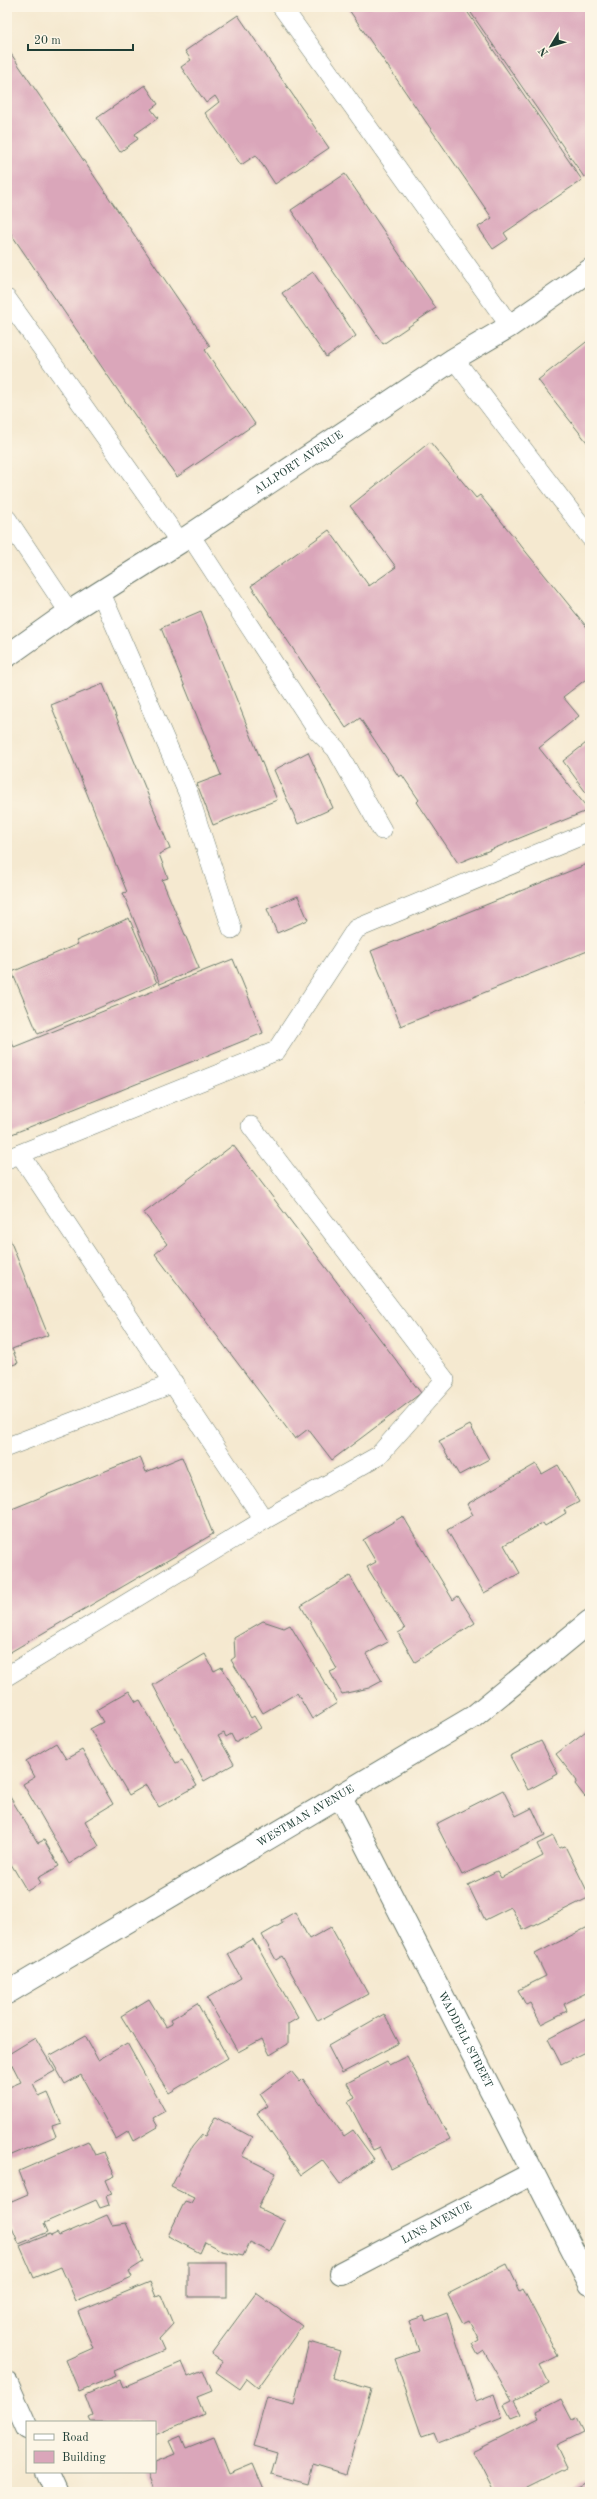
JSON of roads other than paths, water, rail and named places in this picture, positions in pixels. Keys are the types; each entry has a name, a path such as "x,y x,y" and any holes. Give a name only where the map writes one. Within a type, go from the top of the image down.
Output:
{"street":[{"name":"ALLPORT AVENUE","path":"7,656 70,612 185,539 454,360 510,326 590,270"},
{"name":"WESTMAN AVENUE","path":"7,1993 473,1717 590,1621"},
{"name":"WADDELL STREET","path":"340,1795 590,2284"},
{"name":"LINS AVENUE","path":"341,2273 533,2173"},
{"path":"7,2384 26,2426"},
{"path":"47,2473 56,2492"}],"lane":[{"path":"282,7 510,326"},
{"path":"7,299 185,539 317,730 336,749 382,830"},
{"path":"454,360 590,536"},
{"path":"7,519 70,612"},
{"path":"101,593 188,793 232,929"},
{"path":"264,1520 174,1383 14,1156 276,1051 356,929 590,832"},
{"path":"7,1676 264,1520 378,1456 445,1380 251,1126"},
{"path":"7,1447 174,1383"}]}
